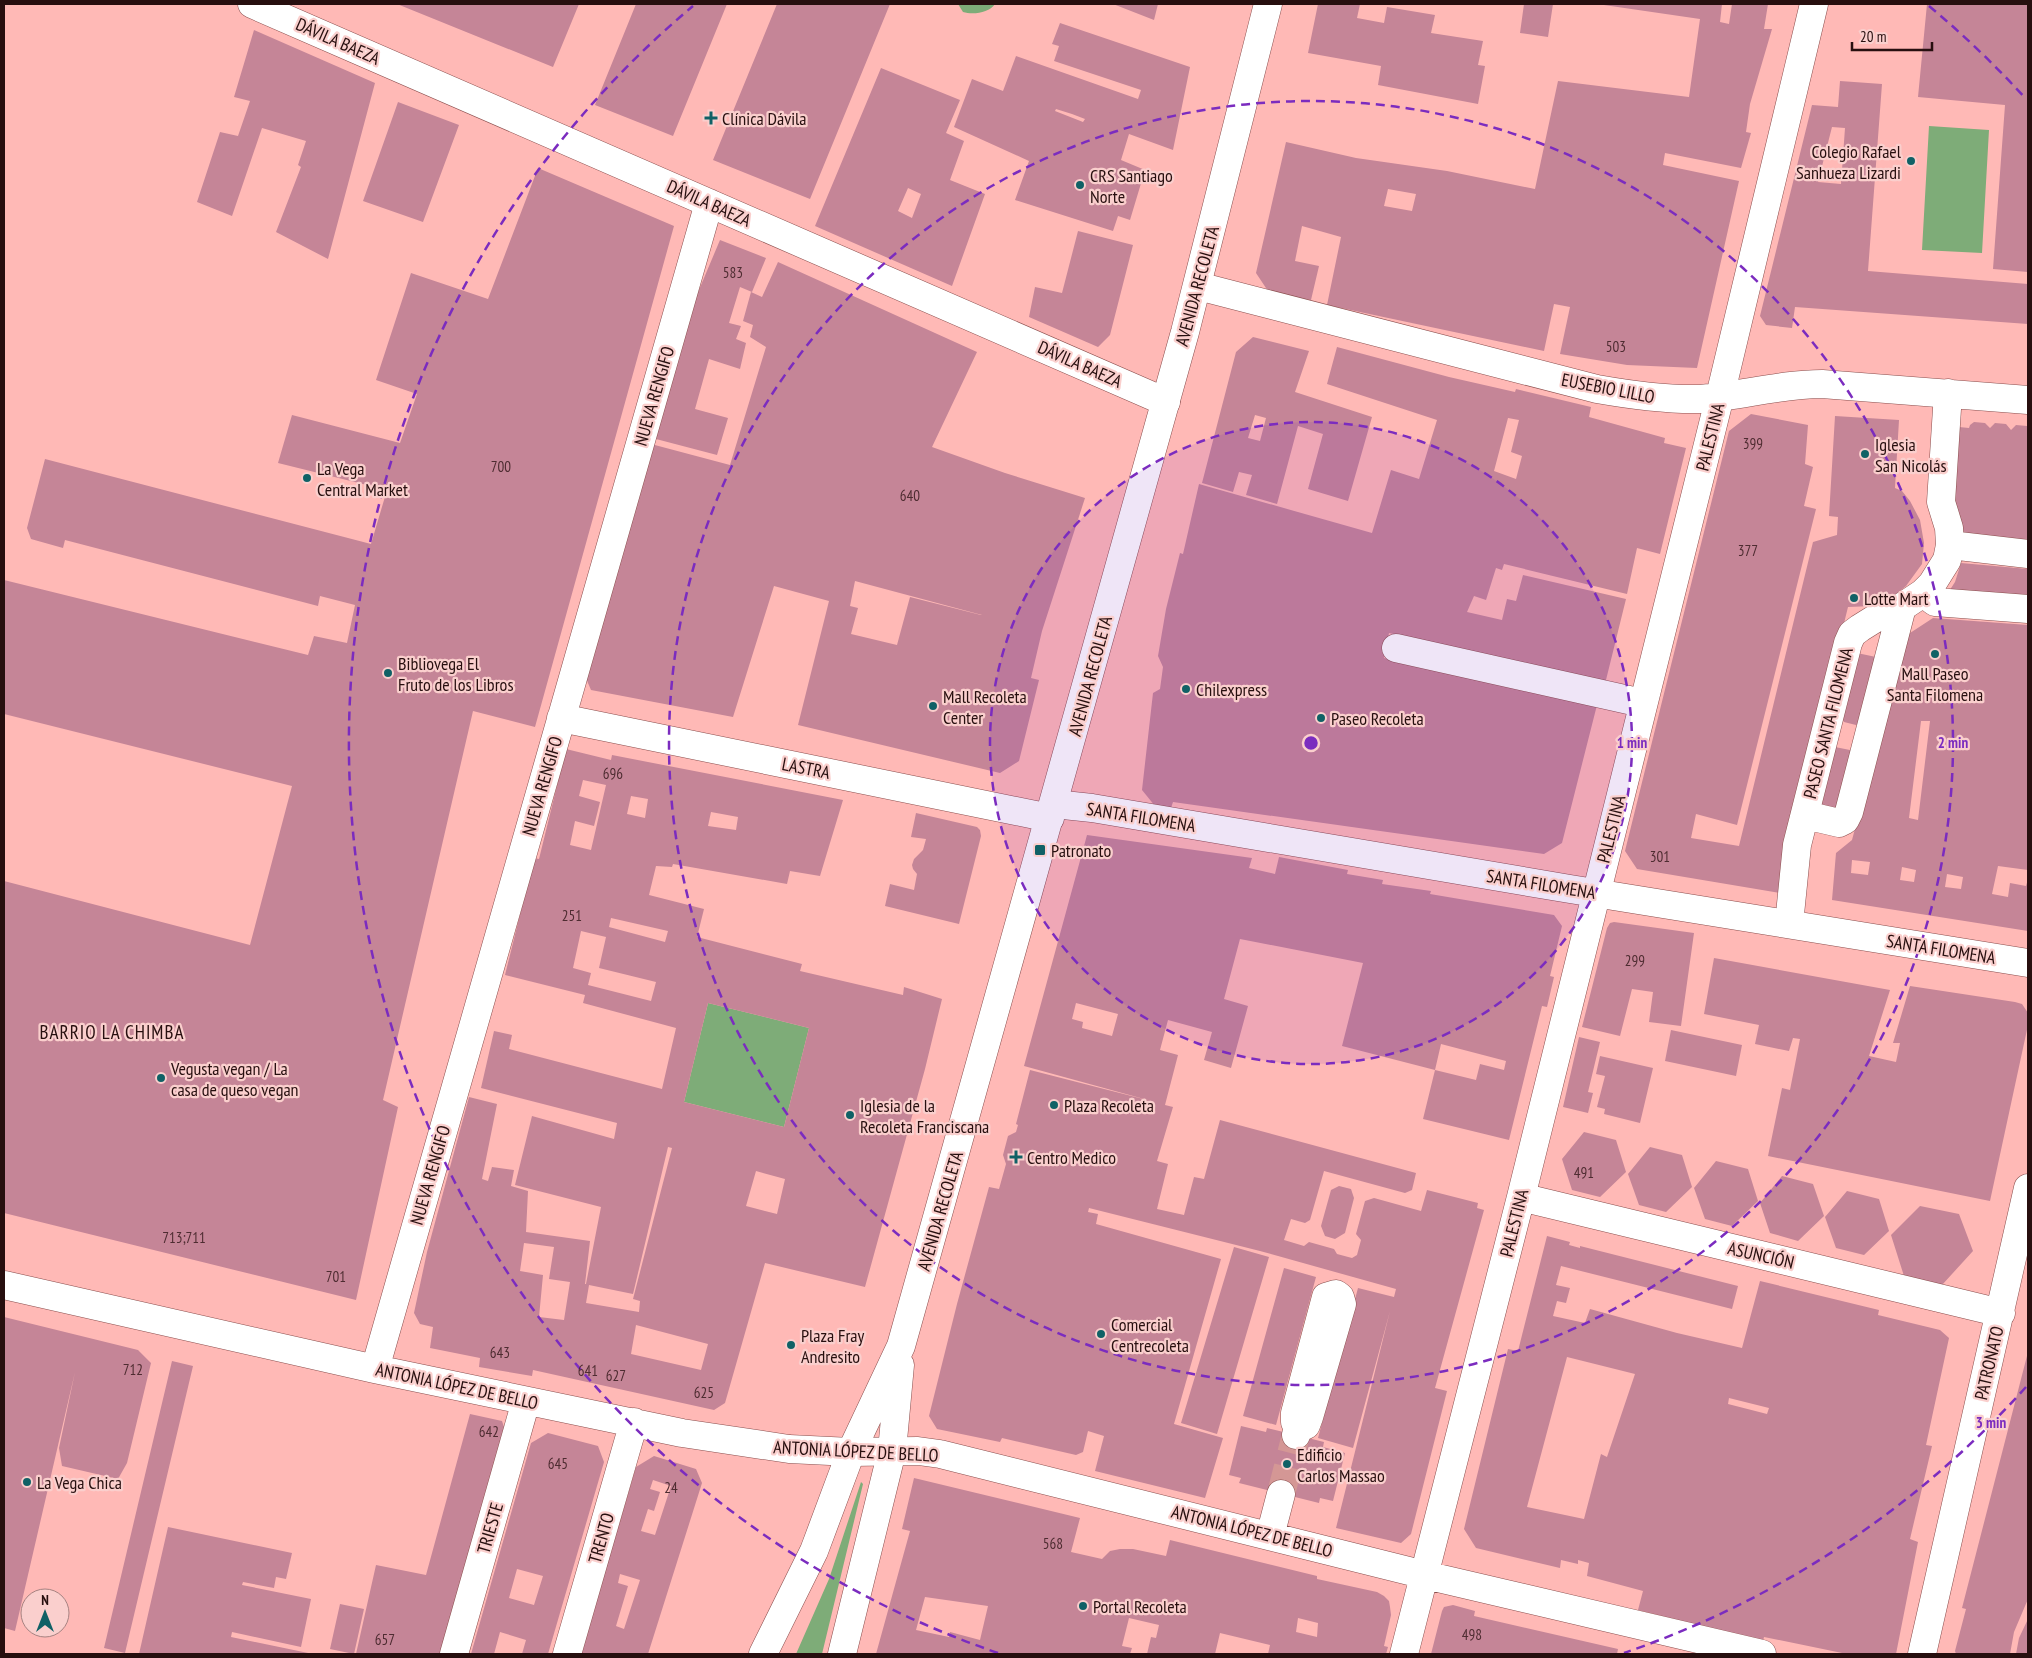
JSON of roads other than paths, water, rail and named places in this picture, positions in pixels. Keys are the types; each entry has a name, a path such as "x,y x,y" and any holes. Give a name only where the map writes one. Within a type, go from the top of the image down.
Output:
{"street":[{"name":"DÁVILA BAEZA","path":"252,4 1166,402"},
{"name":"AVENIDA RECOLETA","path":"764,1654 814,1550 851,1452 902,1346 1198,286 1268,4"},
{"name":"PALESTINA","path":"1404,1654 1426,1575 1720,396 1814,4"},
{"name":"NUEVA RENGIFO","path":"375,1369 709,203"},
{"name":"EUSEBIO LILLO","path":"1198,286 1597,389 1663,399 1720,396 1795,384 1822,384 2028,400"},
{"name":"PASEO SANTA FILOMENA","path":"1789,924 1797,845 1848,643 1852,634 1876,618 1912,600 1940,573 1947,560 1950,545 1947,517 1941,502 1948,393"},
{"path":"1950,545 2028,554"},
{"path":"1805,815 1839,823 1845,820 1850,812 1912,600 2028,609"},
{"path":"1396,648 1642,703"},
{"name":"LASTRA","path":"561,718 1052,811"},
{"name":"SANTA FILOMENA","path":"1052,811 1092,808 1595,893 2028,963"},
{"name":"PATRONATO","path":"1922,1654 2028,1188"},
{"name":"ASUNCIÓN","path":"1520,1197 2000,1313"},
{"name":"ANTONIA LÓPEZ DE BELLO","path":"4,1285 375,1369 731,1442 789,1449 851,1452 918,1451 940,1454 1426,1575 1762,1654"},
{"name":"AVENIDA RECOLETA","path":"842,1654 892,1451 902,1346"},
{"name":"TRIESTE","path":"454,1654 526,1401"},
{"name":"TRENTO","path":"567,1654 634,1422"},
{"path":"1270,1536 1282,1494"}],"tunnel":[{"path":"1281,1494 1296,1435"}],"place":[{"name":"Clínica Dávila","path":"711,118"},
{"name":"Colegio Rafael Sanhueza Lizardi","path":"1911,161"},
{"name":"CRS Santiago Norte","path":"1080,185"},
{"name":"Iglesia San Nicolás","path":"1865,454"},
{"name":"La Vega Central Market","path":"307,478"},
{"name":"Lotte Mart","path":"1854,598"},
{"name":"Mall Paseo Santa Filomena","path":"1935,654"},
{"name":"Bibliovega El Fruto de los Libros","path":"388,673"},
{"name":"Chilexpress","path":"1186,689"},
{"name":"Mall Recoleta Center","path":"933,706"},
{"name":"Paseo Recoleta","path":"1321,718"},
{"name":"Patronato","path":"1040,850"},
{"name":"Vegusta vegan / La casa de queso vegan","path":"161,1078"},
{"name":"Plaza Recoleta","path":"1054,1105"},
{"name":"Iglesia de la Recoleta Franciscana","path":"850,1115"},
{"name":"Centro Medico","path":"1016,1157"},
{"name":"Comercial Centrecoleta","path":"1101,1334"},
{"name":"Plaza Fray Andresito","path":"791,1345"},
{"name":"Edificio Carlos Massao","path":"1287,1464"},
{"name":"La Vega Chica","path":"27,1482"},
{"name":"Portal Recoleta","path":"1083,1606"}],"district":[{"name":"BARRIO LA CHIMBA","path":"112,1032"}]}
